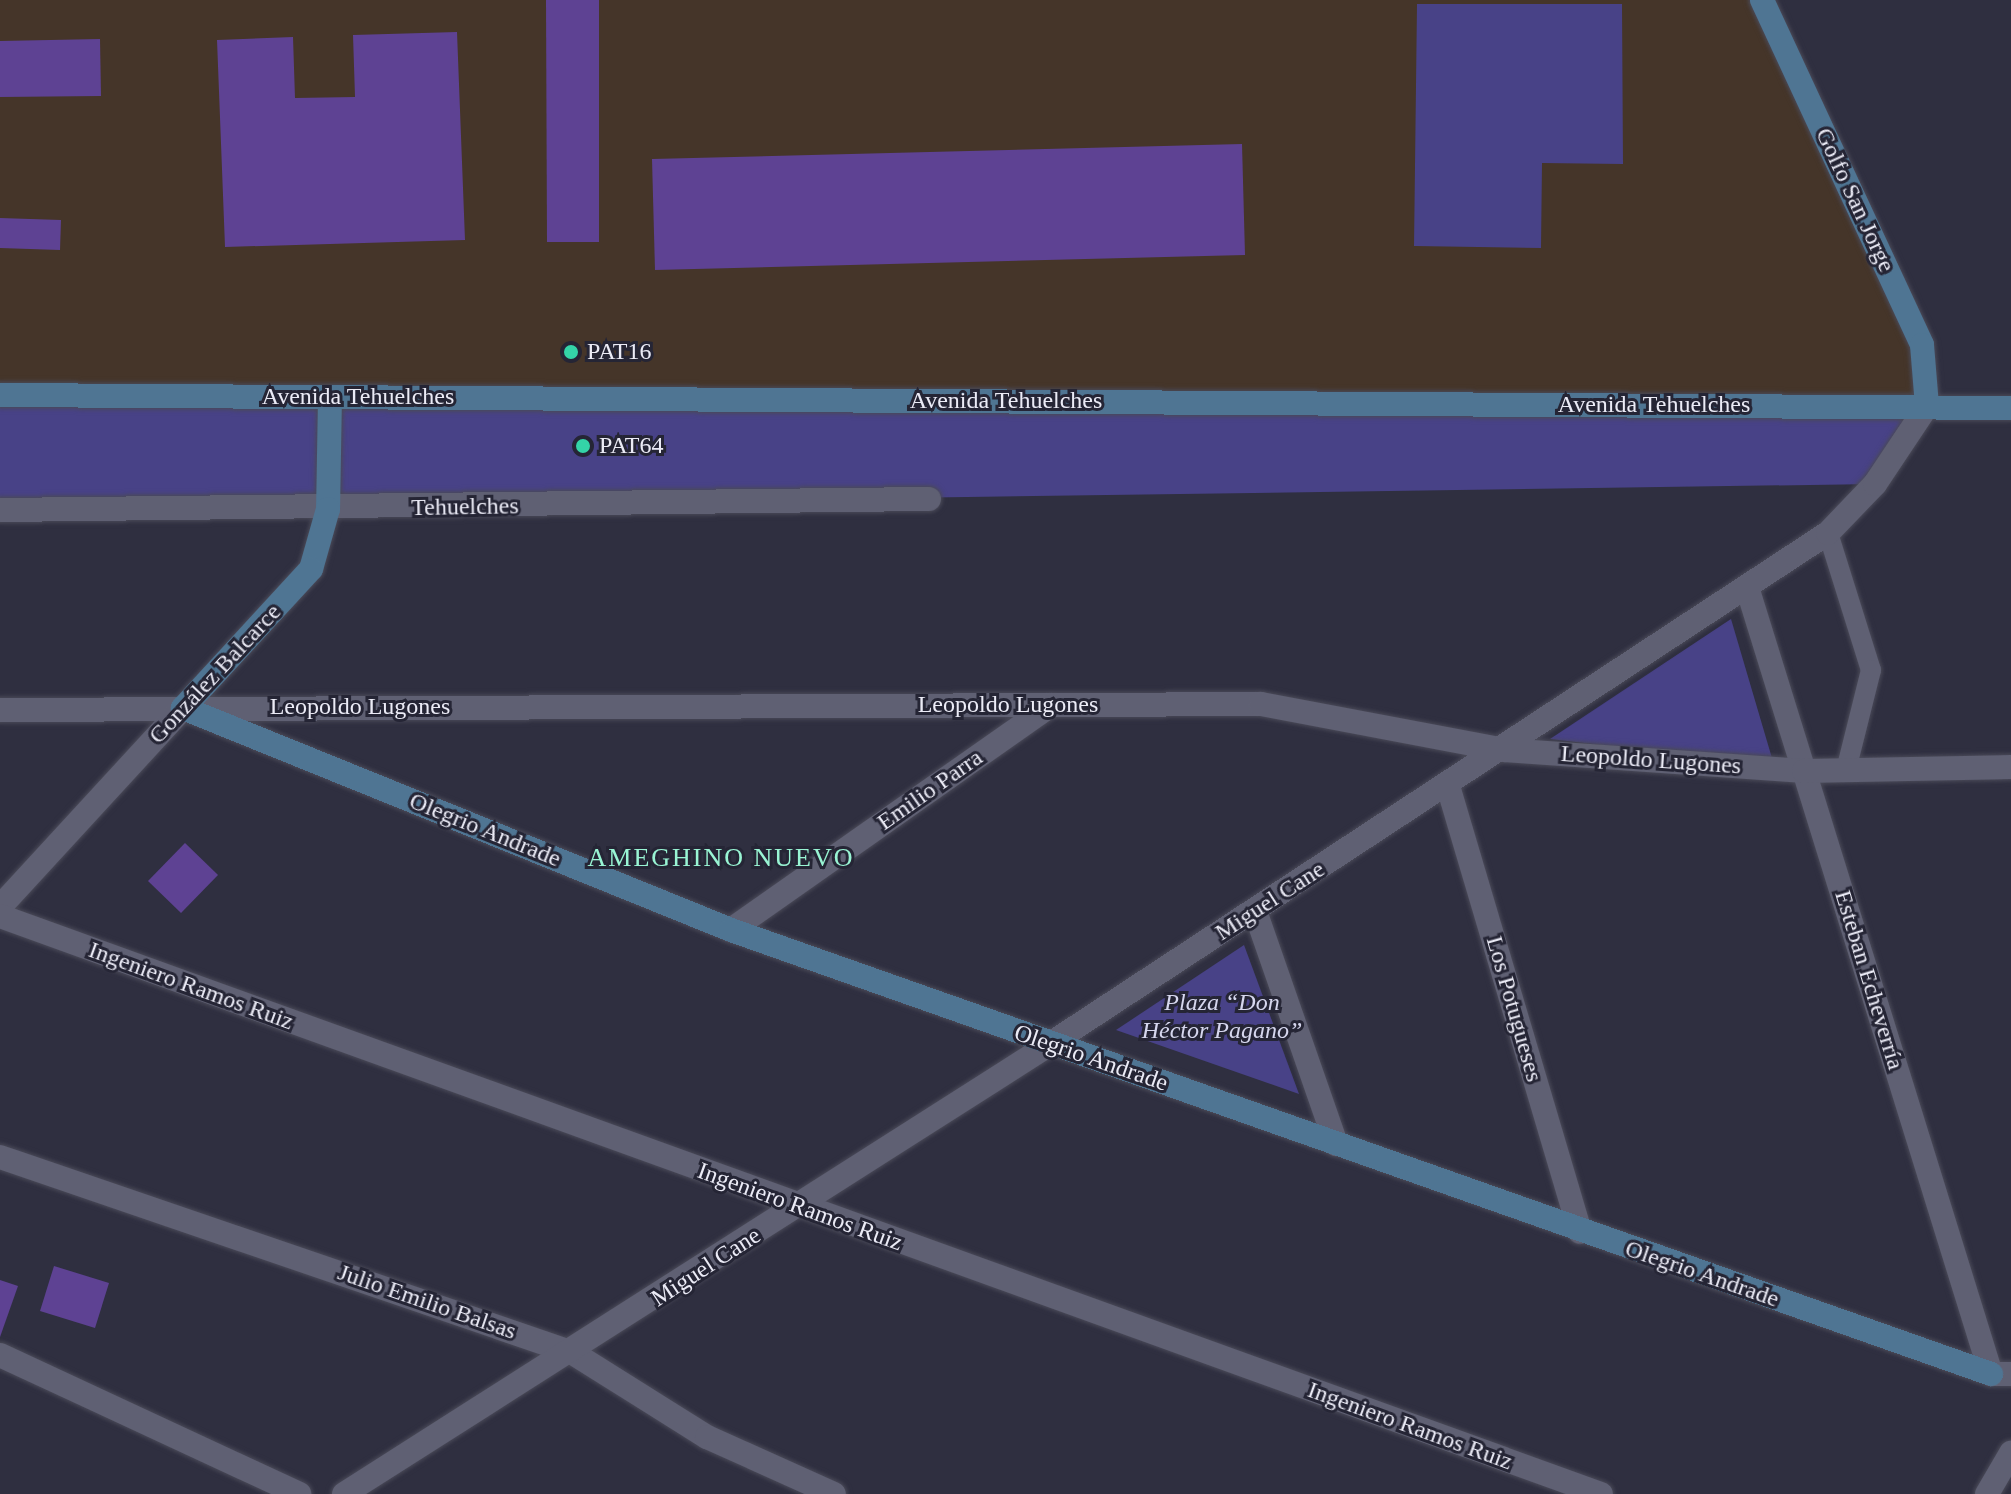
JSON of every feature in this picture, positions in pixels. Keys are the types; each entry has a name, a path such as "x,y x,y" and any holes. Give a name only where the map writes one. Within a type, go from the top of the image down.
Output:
{"main road":[{"name":"Golfo San Jorge","path":"1762,0 1922,345 1927,406"},
{"name":"Avenida Tehuelches","path":"0,395 2011,408"},
{"name":"González Balcarce","path":"183,708 311,569 328,509 330,397"},
{"name":"Olegrio Andrade","path":"183,708 731,930 1580,1232 2001,1374"}],"street":[{"name":"Miguel Cane","path":"344,1494 573,1353 1504,750 1828,533 1875,484 1927,406"},
{"name":"Tehuelches","path":"0,510 328,509 929,499"},
{"name":"Esteban Echeverría","path":"1747,587 2001,1374"},
{"name":"Leopoldo Lugones","path":"0,710 1261,704 1504,750 1804,771 2011,767"},
{"name":"Emilio Parra","path":"731,930 1051,705"},
{"name":"González Balcarce","path":"0,907 183,708"},
{"name":"Los Potugueses","path":"1448,786 1580,1232"},
{"path":"1255,911 1336,1144"},
{"name":"Ingeniero Ramos Ruiz","path":"0,916 798,1207 1601,1494"},
{"name":"Julio Emilio Balsas","path":"0,1157 573,1353 707,1437 822,1492"},
{"path":"0,1355 299,1494"},
{"path":"1987,1494 2011,1453"}],"lane":[{"path":"1828,533 1871,670 1846,770"}],"shaded area":[{"path":"0,0 1762,0 1922,345 1927,406 0,395"}],"green space":[{"path":"1417,4 1622,4 1623,164 1542,163 1541,248 1414,246"},
{"path":"0,395 1927,406 1875,484 0,511"},
{"path":"1731,619 1774,765 1550,739"},
{"name":"Plaza “Don Héctor Pagano”","path":"1244,945 1299,1094 1116,1030"}],"building":[{"path":"546,0 599,0 599,242 547,242"},
{"path":"457,32 465,240 225,247 217,40 293,37 295,98 355,97 353,35"},
{"path":"100,39 101,96 0,97 0,41"},
{"path":"1242,144 1245,255 655,270 652,159"},
{"path":"0,218 61,220 60,250 0,248"},
{"path":"185,843 218,875 181,913 148,881"},
{"path":"54,1266 109,1283 95,1328 40,1311"},
{"path":"0,1280 18,1286 0,1337"}],"place":[{"name":"PAT16","path":"571,352"},
{"name":"PAT64","path":"583,446"}],"district":[{"name":"AMEGHINO NUEVO","path":"721,858"}]}
